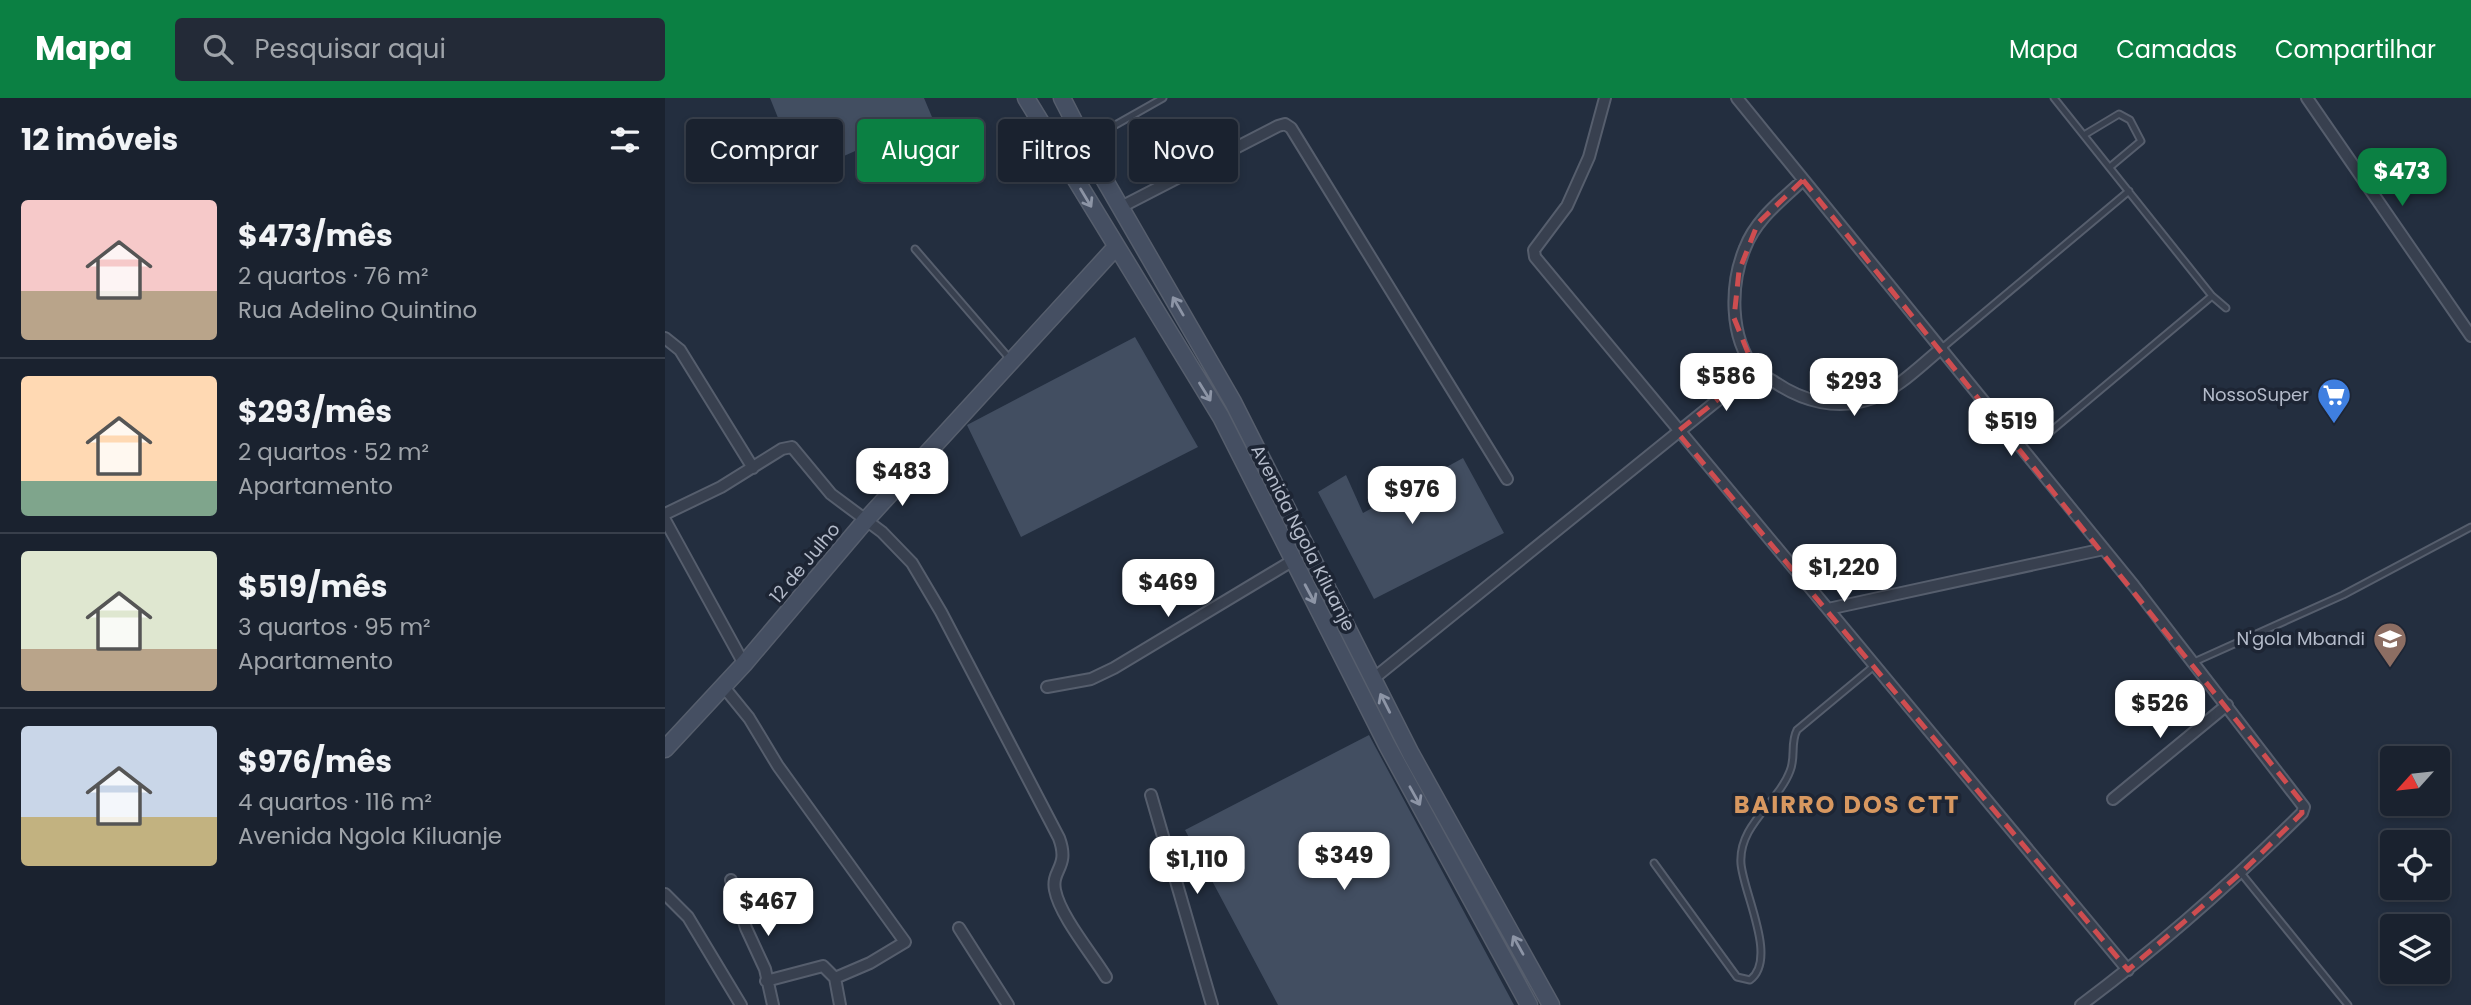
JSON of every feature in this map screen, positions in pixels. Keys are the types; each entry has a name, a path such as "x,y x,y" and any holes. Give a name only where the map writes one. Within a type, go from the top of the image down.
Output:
{"main road":[{"name":"Avenida Ngola Kiluanje","path":"1026,98 1221,417 1387,745 1528,1005"},
{"name":"Avenida Ngola Kiluanje","path":"1062,98 1073,119"},
{"name":"Avenida Ngola Kiluanje","path":"1107,182 1233,402 1411,754 1551,1005"},
{"name":"12 de Julho","path":"665,748 744,664 866,520 1116,247"}],"street":[{"path":"1605,98 1589,157 1567,206 1534,250 1535,257 1677,432 1828,609 2127,970"},
{"path":"1737,98 2195,662 2304,807 2302,813 2241,873 2127,970 2081,1005"},
{"path":"2310,99 2471,336"},
{"path":"1121,207 1278,126 1285,124 1291,128 1507,479"},
{"path":"1803,180 1758,223 1745,248 1739,271 1733,296 1734,318 1755,370 1810,401 1856,402 1875,397 1893,387 1942,348"},
{"path":"665,338 680,350 753,468"},
{"path":"1373,678 1755,370"},
{"path":"665,514 753,468 782,449 792,447 831,494 898,547 912,563 941,612 1059,838 1065,856 1056,876 1055,893 1106,977"},
{"path":"665,520 744,664"},
{"path":"1828,609 2104,550"},
{"path":"1047,687 1091,679 1114,668 1292,561"},
{"path":"723,686 749,718 778,766 905,942 870,963 835,978"},
{"path":"2113,799 2227,705"},
{"path":"1151,795 1212,1005"},
{"path":"731,880 746,928 762,960 773,1005"},
{"path":"665,894 692,923 741,1005"},
{"path":"959,928 1008,1005"},
{"path":"766,981 823,966 835,978 840,1005"}],"lane":[{"path":"1115,125 1163,98"},
{"path":"2054,98 2212,296 2226,308"},
{"path":"2084,135 2119,114 2130,120 2141,141 2110,167"},
{"path":"1942,348 2129,191"},
{"path":"915,248 1011,361"},
{"path":"2045,437 2212,296"},
{"path":"2195,662 2343,595 2471,527"},
{"path":"1654,863 1737,977 1744,981 1758,974 1762,954 1741,865 1745,841 1753,825 1790,773 1794,759 1793,739 1797,730 1874,666"},
{"path":"2241,873 2348,1005"}],"highlighted area":[{"path":"1803,180 2301,801 2302,813 2241,873 2128,970 1677,432 1755,370 1734,318 1739,271 1758,223"}],"building":[{"path":"770,98 924,98 932,117 857,119 857,150 843,156 843,119 778,119"},
{"path":"1135,337 1198,447 1021,537 967,425"},
{"path":"1463,458 1504,533 1374,599 1318,492 1346,475 1363,513"},
{"path":"1369,735 1514,1005 1278,1005 1185,830"}],"place":[{"name":"NossoSuper","path":"2334,425"},
{"name":"N'gola Mbandi","path":"2390,669"}],"district":[{"name":"BAIRRO DOS CTT","path":"1847,805"}]}
